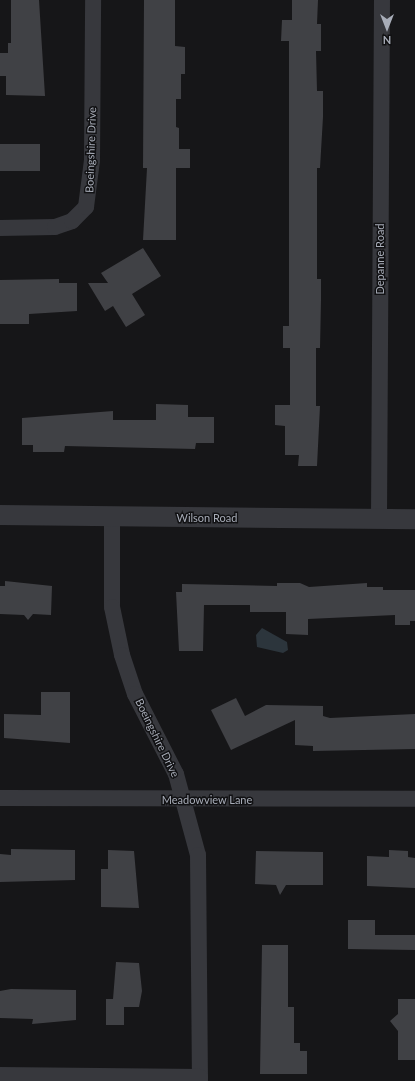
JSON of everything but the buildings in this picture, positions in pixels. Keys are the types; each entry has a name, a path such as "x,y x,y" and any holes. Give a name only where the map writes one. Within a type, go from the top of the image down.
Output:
{"street":[{"name":"Boeingshire Drive","path":"0,228 55,227 72,220 86,207 92,160 93,0"},
{"name":"Depanne Road","path":"379,519 382,0"},
{"name":"Wilson Road","path":"0,515 415,519"},
{"name":"Boeingshire Drive","path":"112,517 112,608 122,655 136,694 186,800 198,856 200,887 200,1079"},
{"name":"Meadowview Lane","path":"0,798 415,800"},
{"path":"0,1075 200,1079"}],"shaded area":[{"path":"262,628 287,642 288,650 283,653 257,647 256,635"}]}
